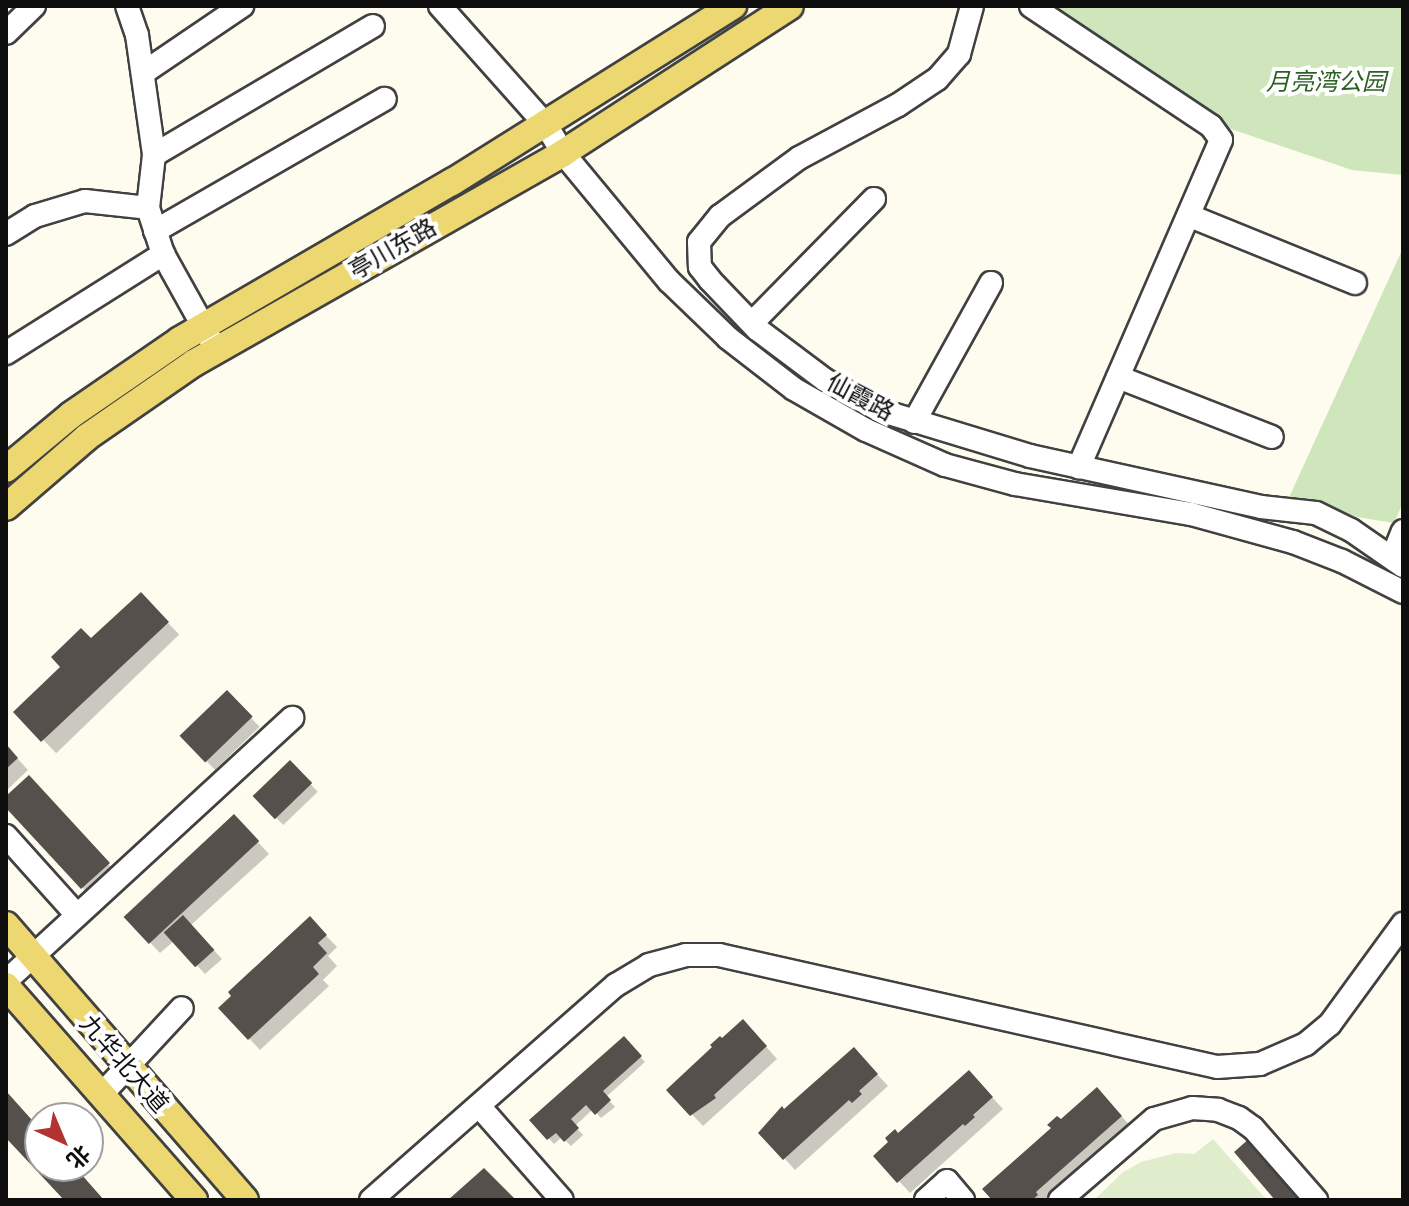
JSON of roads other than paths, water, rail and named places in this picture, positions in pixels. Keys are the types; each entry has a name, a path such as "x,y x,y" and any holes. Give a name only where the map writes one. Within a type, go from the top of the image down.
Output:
{"main road":[{"name":"亭川东路","path":"6,469 71,415 203,326 546,125 733,6"},
{"name":"亭川东路","path":"6,507 87,437 217,350 563,153 790,6"},
{"name":"九华北大道","path":"6,925 245,1200"},
{"name":"九华北大道","path":"6,983 194,1200"}],"street":[{"path":"6,33 34,6"},
{"path":"127,6 137,35 154,155 148,208 163,254 217,350"},
{"path":"143,73 242,6"},
{"name":"仙霞路","path":"440,6 546,125 563,153 669,281 728,338 794,389 866,430 945,465 1015,484 1191,514 1293,542 1342,561 1403,592"},
{"path":"972,6 959,54 937,79 898,105 799,158 720,216 699,242 700,267 752,323 825,380 879,410 1079,467 1261,507 1316,513 1351,530 1397,562 1403,531"},
{"path":"1031,6 1218,132 1220,148 1079,467"},
{"path":"154,155 373,26"},
{"path":"155,231 385,99"},
{"path":"752,323 874,199"},
{"path":"6,234 35,216 85,201 148,208"},
{"path":"1190,216 1355,283"},
{"path":"6,353 163,254"},
{"path":"914,422 991,283"},
{"path":"1118,377 1272,437"},
{"path":"1342,561 1351,530"},
{"path":"6,983 292,718"},
{"path":"6,836 77,915"},
{"path":"371,1200 616,985 649,965 686,955 719,955 1217,1067 1260,1064 1306,1044 1330,1024 1403,924"},
{"path":"102,1094 182,1008"},
{"path":"479,1106 562,1200"},
{"path":"1060,1200 1154,1119 1169,1112 1192,1108 1218,1110 1239,1118 1253,1128 1316,1200"},
{"path":"926,1200 947,1181 963,1200"}],"park label":[{"name":"月亮湾公园","path":"1326,81"}]}
